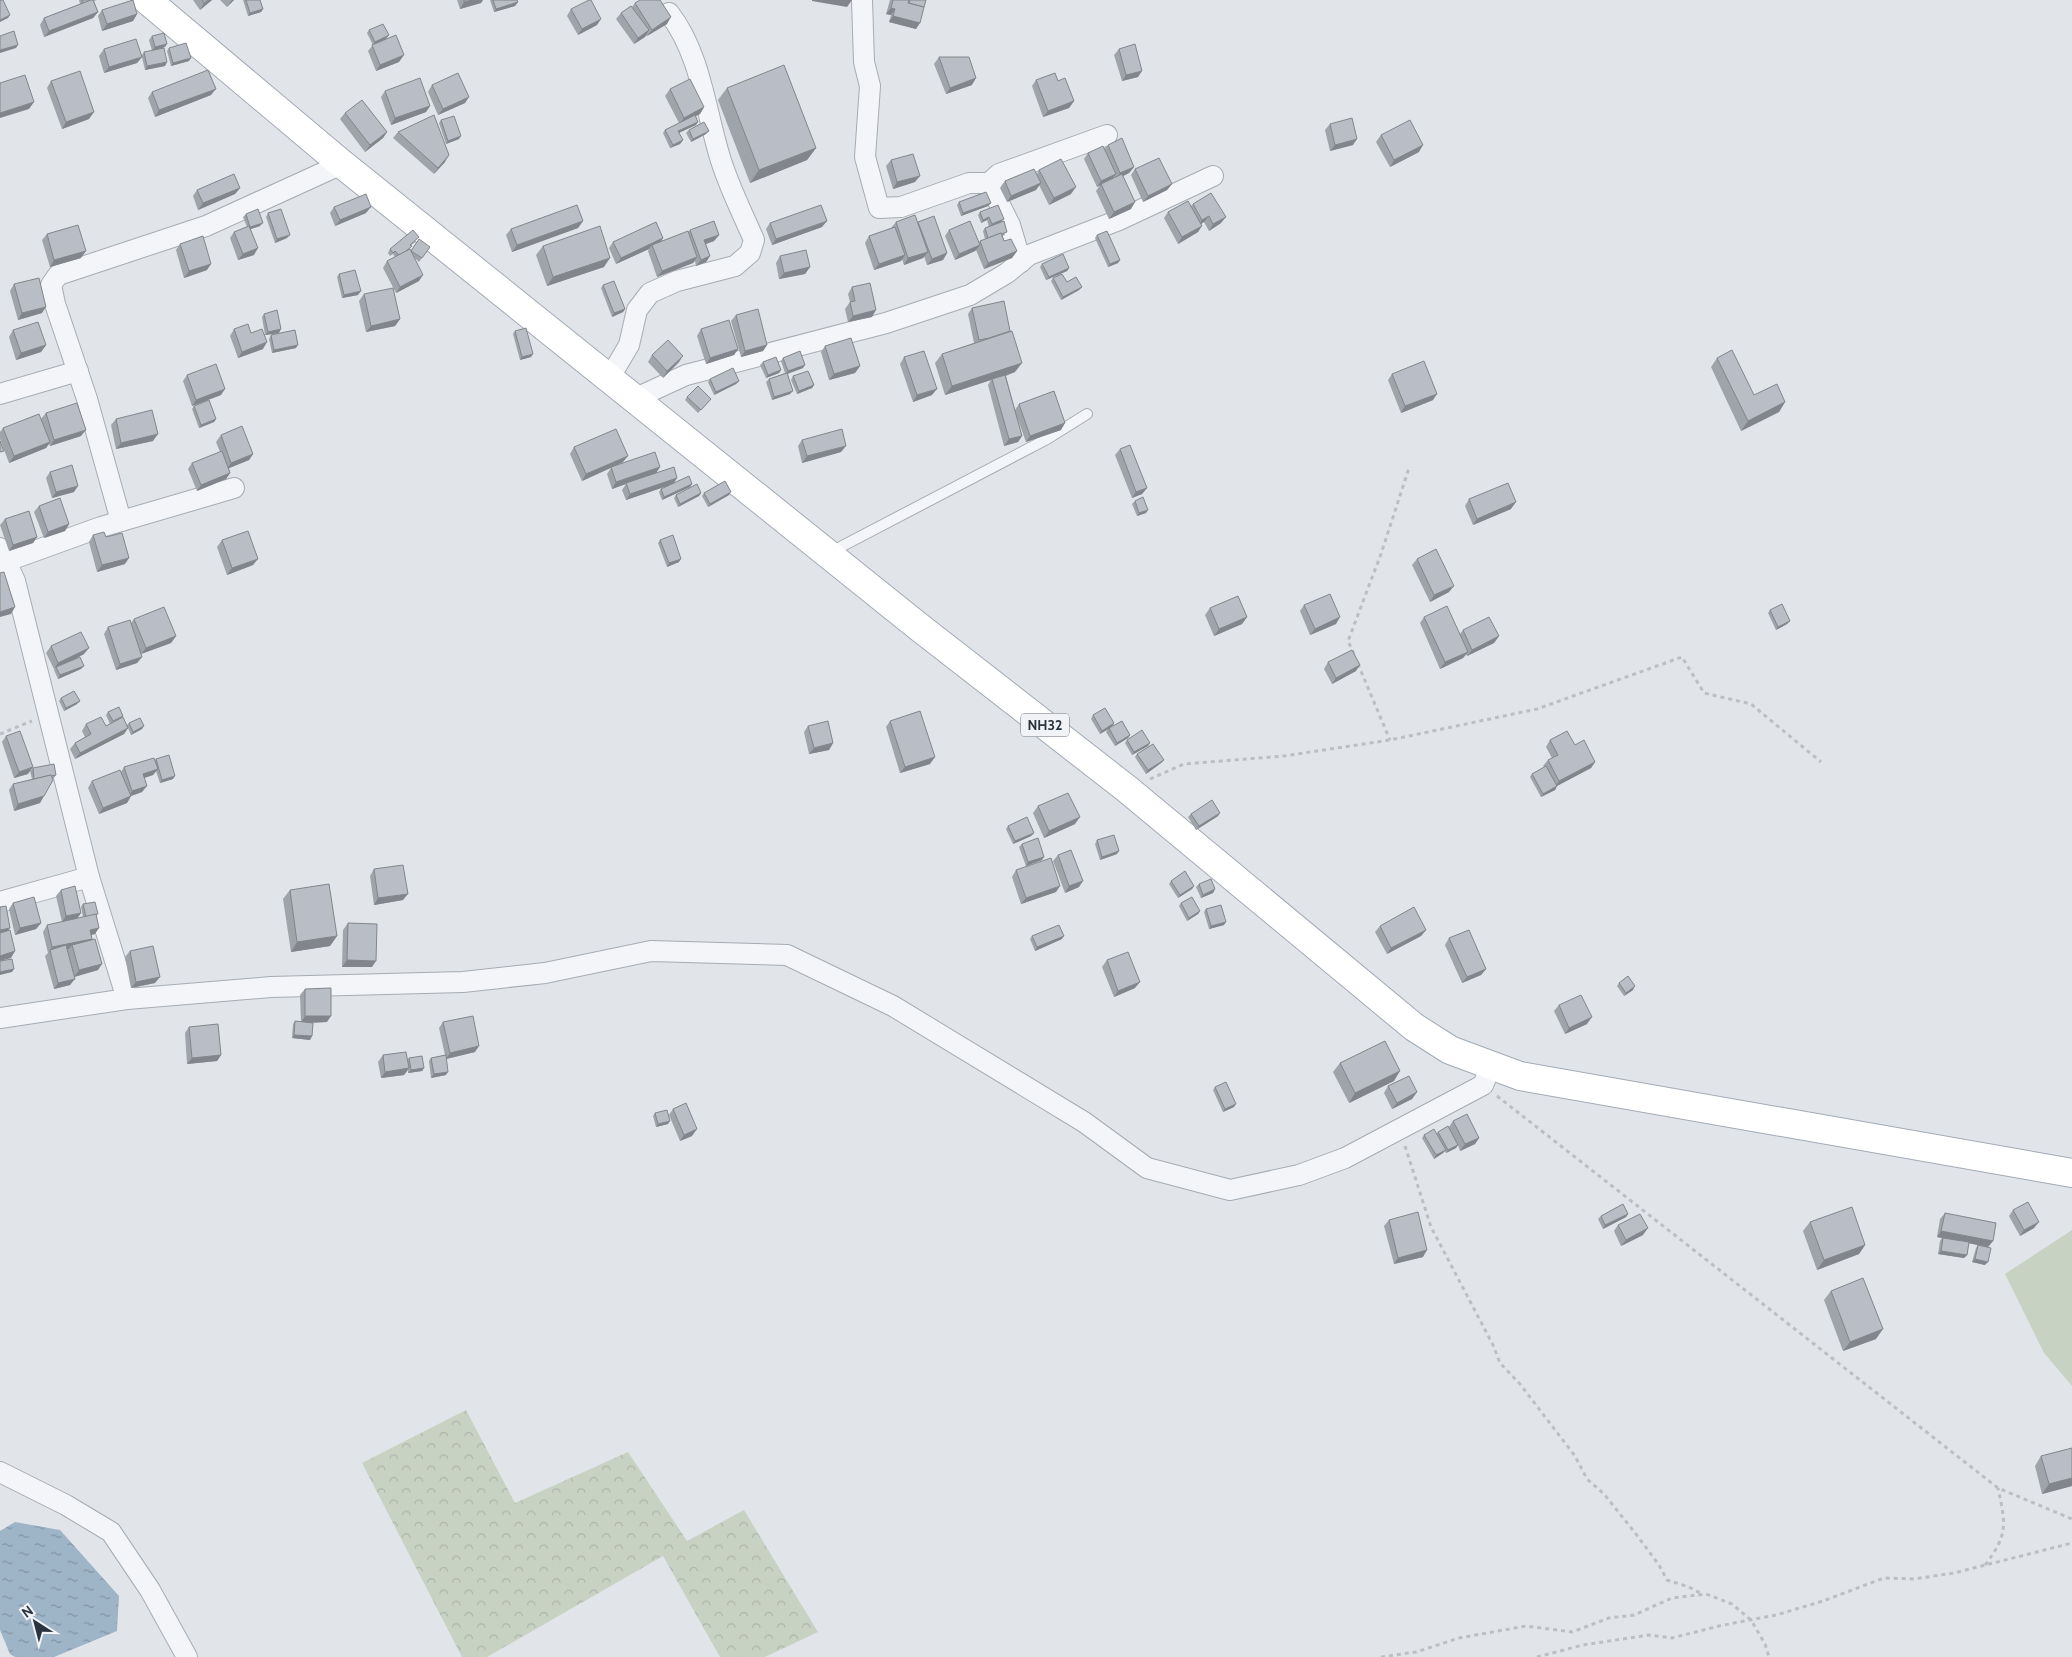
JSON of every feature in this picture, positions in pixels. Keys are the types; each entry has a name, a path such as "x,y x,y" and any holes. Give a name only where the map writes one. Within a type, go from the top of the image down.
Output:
{"main road":[{"name":"NH32","path":"147,0 342,164 1126,789 1414,1027 1487,1076 1520,1076 2072,1173"}],"street":[{"path":"862,0 864,62 870,86 865,157 879,208 901,207 969,183 989,183 999,174 1107,135"},
{"path":"610,377 629,345 636,310 650,293 677,281 735,266 750,253 754,240 719,155 707,102 692,55 669,13"},
{"path":"122,521 78,371 55,304 51,285 58,275 206,226 342,164"},
{"path":"636,398 686,375 886,323 970,295 1007,273 1029,255 1119,220 1213,176"},
{"path":"989,183 1010,225 1021,262"},
{"path":"0,394 78,371"},
{"path":"127,999 89,878 15,581 4,554 234,488"},
{"path":"0,902 89,878"},
{"path":"0,1018 127,999 271,987 463,982 545,973 650,951 787,955 893,1006 1084,1122 1147,1168 1230,1190 1298,1175 1345,1158 1399,1130 1487,1076"},
{"path":"0,1472 66,1505 111,1532 150,1590 186,1657"}],"lane":[{"path":"828,553 1047,438 1088,414"}],"path":[{"path":"1390,740 1348,641 1381,554 1409,468"},
{"path":"1126,789 1184,764 1284,756 1390,740 1537,709 1682,657 1704,693 1751,704 1821,762"},
{"path":"0,734 48,714"},
{"path":"1487,1076 1608,1185 1920,1425 1998,1488 2072,1520"},
{"path":"1399,1130 1431,1227 1489,1338 1500,1363 1520,1384 1575,1456 1587,1479 1604,1494 1636,1534 1659,1565 1667,1580 1732,1604 1751,1620 1765,1644 1769,1657"},
{"path":"1985,1565 1996,1552 2004,1536 2004,1522 1998,1488"},
{"path":"1537,1657 1583,1645 1648,1634 1672,1638 1776,1615 1823,1601 1884,1578 1914,1579 1985,1565 2072,1543"},
{"path":"1381,1657 1416,1652 1459,1638 1526,1626 1572,1632 1609,1618 1634,1615 1672,1598 1702,1594"}],"green space":[{"path":"2072,1230 2072,1386 2044,1353 2005,1274"},
{"path":"466,1410 515,1503 628,1452 687,1541 744,1510 818,1632 765,1657 720,1657 663,1556 487,1657 462,1657 362,1463"}],"water":[{"path":"15,1522 60,1530 119,1596 117,1631 54,1657 15,1657 10,1654 0,1630 0,1531"}],"building":[{"path":"0,0 3,0 10,15 0,20"},
{"path":"93,0 98,12 49,31 44,18"},
{"path":"133,0 137,14 107,24 102,10"},
{"path":"246,0 260,0 263,9 250,13"},
{"path":"493,0 517,0 518,2 496,9"},
{"path":"591,0 601,19 582,29 571,9"},
{"path":"640,0 660,0 671,17 652,30 635,3"},
{"path":"893,0 909,0 908,3 924,7 920,23 893,16 895,9 891,8"},
{"path":"910,0 926,0 924,7 909,3"},
{"path":"631,6 649,30 638,38 621,13"},
{"path":"383,24 389,35 375,42 369,30"},
{"path":"14,31 18,45 0,50 0,36"},
{"path":"164,33 167,44 155,47 152,36"},
{"path":"396,35 404,55 380,65 372,45"},
{"path":"136,39 142,57 109,67 104,49"},
{"path":"186,43 191,58 173,63 169,48"},
{"path":"1135,44 1142,71 1126,75 1119,49"},
{"path":"164,48 167,62 147,66 144,52"},
{"path":"939,57 969,57 976,78 950,88"},
{"path":"784,65 816,148 759,170 727,88"},
{"path":"208,70 216,89 159,110 152,92"},
{"path":"80,71 94,112 66,122 51,81"},
{"path":"458,73 469,97 443,109 432,85"},
{"path":"1055,73 1058,81 1065,78 1074,101 1048,111 1036,80"},
{"path":"25,75 34,102 0,113 0,83"},
{"path":"420,78 430,106 395,118 385,91"},
{"path":"690,79 704,107 684,118 670,89"},
{"path":"362,100 387,132 370,145 345,113"},
{"path":"434,115 449,155 438,168 398,132"},
{"path":"695,115 698,122 678,131 683,140 673,145 665,130"},
{"path":"454,116 461,136 448,141 441,120"},
{"path":"1352,118 1357,139 1335,145 1330,124"},
{"path":"1410,120 1423,145 1394,160 1381,135"},
{"path":"704,122 709,131 693,139 689,130"},
{"path":"1122,138 1134,167 1120,173 1108,145"},
{"path":"1103,146 1116,174 1101,181 1088,153"},
{"path":"913,154 920,176 897,182 891,160"},
{"path":"1159,158 1172,184 1148,196 1135,169"},
{"path":"1061,159 1076,187 1054,198 1039,170"},
{"path":"1034,169 1041,183 1011,196 1005,181"},
{"path":"234,174 240,188 203,203 197,190"},
{"path":"1122,174 1135,202 1114,212 1101,184"},
{"path":"986,192 991,203 963,213 959,202"},
{"path":"1211,193 1226,217 1213,224 1209,216 1202,220 1193,204"},
{"path":"366,194 371,207 340,220 334,207"},
{"path":"1188,201 1202,226 1182,237 1168,212"},
{"path":"577,205 583,221 517,245 511,229"},
{"path":"821,205 827,221 776,239 770,223"},
{"path":"998,205 1004,219 992,224 989,217 983,220 980,212"},
{"path":"258,209 263,223 250,227 246,214"},
{"path":"281,209 290,235 277,239 268,213"},
{"path":"915,215 928,252 908,258 896,222"},
{"path":"934,216 947,253 932,259 918,222"},
{"path":"714,221 719,235 704,240 710,256 701,260 690,230"},
{"path":"970,221 980,245 959,254 949,230"},
{"path":"1004,221 1007,232 988,238 985,228"},
{"path":"656,222 663,238 621,258 613,242"},
{"path":"78,225 86,251 54,260 47,234"},
{"path":"249,226 258,248 243,254 234,232"},
{"path":"600,226 610,258 553,277 543,246"},
{"path":"895,227 905,255 879,264 869,236"},
{"path":"413,230 419,237 410,245 412,246 399,255 395,251 393,253 390,249"},
{"path":"688,231 697,257 662,271 652,245"},
{"path":"1107,231 1120,260 1110,264 1097,235"},
{"path":"1001,233 1004,241 1011,239 1017,251 988,263 980,241"},
{"path":"203,236 211,264 189,271 180,244"},
{"path":"419,239 430,247 422,258 411,251"},
{"path":"410,249 423,275 400,287 387,261"},
{"path":"806,250 810,267 784,273 780,256"},
{"path":"1063,254 1069,268 1049,277 1042,264"},
{"path":"355,270 361,291 344,295 339,274"},
{"path":"1062,274 1067,282 1076,277 1082,287 1063,297 1053,278"},
{"path":"39,278 46,307 22,313 14,284"},
{"path":"614,281 625,309 614,313 603,285"},
{"path":"870,283 876,310 853,316 850,302 855,301 852,287"},
{"path":"393,288 400,319 371,326 364,294"},
{"path":"1004,301 1010,331 979,340 972,308"},
{"path":"758,309 767,345 745,351 736,315"},
{"path":"277,310 281,329 268,332 264,314"},
{"path":"729,320 738,349 710,358 701,329"},
{"path":"38,322 46,345 21,353 13,330"},
{"path":"248,324 251,333 262,329 267,342 242,352 234,329"},
{"path":"526,328 533,354 522,357 515,331"},
{"path":"295,330 298,345 274,350 271,335"},
{"path":"1012,331 1022,363 952,386 942,354"},
{"path":"851,338 860,366 834,374 825,346"},
{"path":"668,340 683,356 667,371 652,355"},
{"path":"1732,350 1754,395 1777,384 1785,402 1748,421 1717,358"},
{"path":"800,351 805,365 788,371 783,358"},
{"path":"924,351 937,389 917,395 904,357"},
{"path":"776,357 781,370 768,375 763,362"},
{"path":"1424,361 1437,394 1405,406 1392,374"},
{"path":"216,364 225,389 196,400 187,375"},
{"path":"733,368 739,381 716,392 710,379"},
{"path":"808,371 814,385 799,391 793,376"},
{"path":"787,373 793,391 774,397 769,379"},
{"path":"1005,375 1022,436 1009,439 992,379"},
{"path":"698,386 711,399 701,410 687,397"},
{"path":"1054,391 1065,423 1030,436 1019,404"},
{"path":"209,400 216,419 201,425 194,406"},
{"path":"77,403 86,430 54,440 46,413"},
{"path":"152,410 158,434 121,443 116,419"},
{"path":"39,414 50,442 14,456 3,428"},
{"path":"242,426 253,454 231,463 221,435"},
{"path":"616,429 628,456 586,474 574,447"},
{"path":"842,429 846,446 807,456 802,440"},
{"path":"0,441 4,451 0,452"},
{"path":"1130,445 1147,488 1136,492 1120,449"},
{"path":"222,451 230,473 201,485 192,463"},
{"path":"655,452 660,467 616,482 611,467"},
{"path":"72,465 78,486 56,492 50,472"},
{"path":"674,467 677,478 630,494 626,483"},
{"path":"689,476 692,484 664,497 661,489"},
{"path":"725,481 731,492 710,504 704,493"},
{"path":"1508,483 1516,502 1477,519 1469,499"},
{"path":"697,484 701,493 680,504 676,495"},
{"path":"1143,497 1148,510 1139,513 1135,501"},
{"path":"60,498 69,524 48,532 39,506"},
{"path":"29,511 37,537 13,545 5,519"},
{"path":"248,531 258,559 232,568 222,540"},
{"path":"104,532 106,537 122,533 129,558 102,565 93,535"},
{"path":"673,535 681,559 669,563 660,540"},
{"path":"1436,549 1454,586 1434,595 1417,559"},
{"path":"4,572 15,607 0,612 0,573"},
{"path":"1330,594 1340,617 1315,629 1304,605"},
{"path":"1238,596 1247,617 1219,629 1210,608"},
{"path":"1782,604 1790,621 1778,627 1770,610"},
{"path":"1447,606 1468,652 1445,662 1424,617"},
{"path":"164,607 176,636 146,648 134,619"},
{"path":"1489,617 1499,636 1472,650 1463,630"},
{"path":"130,620 142,657 120,664 108,627"},
{"path":"81,632 89,648 58,663 51,646"},
{"path":"1352,650 1360,665 1336,678 1328,662"},
{"path":"80,657 84,666 60,675 56,667"},
{"path":"74,691 80,701 66,708 61,698"},
{"path":"119,707 123,716 113,721 108,712"},
{"path":"1105,708 1114,723 1102,731 1093,715"},
{"path":"920,711 935,757 905,767 890,721"},
{"path":"101,717 106,726 123,717 128,728 80,753 75,743 91,734 86,724"},
{"path":"140,718 144,726 133,732 129,723"},
{"path":"828,721 833,743 814,748 808,726"},
{"path":"1122,721 1130,735 1117,743 1109,728"},
{"path":"1142,730 1150,743 1134,752 1127,740"},
{"path":"20,731 33,767 19,772 6,736"},
{"path":"1567,731 1575,745 1584,740 1595,762 1559,781 1548,760 1558,755 1550,740"},
{"path":"1153,744 1164,760 1148,770 1137,754"},
{"path":"169,755 175,776 162,780 156,759"},
{"path":"154,758 158,769 143,774 147,786 132,791 124,767"},
{"path":"54,764 56,775 34,779 33,768"},
{"path":"1546,766 1557,786 1543,794 1532,774"},
{"path":"120,770 131,796 103,808 92,781"},
{"path":"51,775 53,780 44,796 18,804 13,784"},
{"path":"1068,793 1080,817 1049,831 1038,806"},
{"path":"1212,800 1220,813 1199,826 1191,814"},
{"path":"1027,817 1034,833 1015,841 1008,826"},
{"path":"1114,835 1119,851 1102,857 1097,840"},
{"path":"1038,838 1044,857 1028,862 1022,844"},
{"path":"1071,850 1083,881 1069,886 1058,855"},
{"path":"1051,858 1060,886 1026,898 1016,870"},
{"path":"403,865 408,894 378,898 374,869"},
{"path":"1185,871 1194,886 1180,895 1171,881"},
{"path":"1211,879 1215,889 1203,895 1199,884"},
{"path":"329,884 337,936 297,942 290,890"},
{"path":"75,886 81,913 66,916 61,890"},
{"path":"34,897 41,923 20,928 13,903"},
{"path":"1192,897 1200,911 1189,918 1181,903"},
{"path":"95,902 98,914 86,917 83,904"},
{"path":"1221,905 1226,922 1211,926 1206,909"},
{"path":"6,906 10,928 0,930 0,907"},
{"path":"1414,907 1426,930 1391,948 1380,926"},
{"path":"96,914 99,928 90,930 92,939 52,947 47,925"},
{"path":"348,923 377,924 376,961 347,960"},
{"path":"1059,925 1064,936 1037,947 1032,936"},
{"path":"10,930 15,951 0,956 0,933"},
{"path":"1469,930 1486,969 1467,977 1449,938"},
{"path":"95,939 102,964 79,970 72,945"},
{"path":"66,945 75,979 58,983 50,950"},
{"path":"153,946 160,977 136,982 130,951"},
{"path":"1128,952 1140,982 1118,991 1107,960"},
{"path":"12,959 14,969 0,972 0,961"},
{"path":"1628,976 1635,986 1626,993 1619,983"},
{"path":"331,988 331,1016 305,1016 305,989"},
{"path":"1581,995 1592,1017 1569,1028 1559,1005"},
{"path":"473,1016 479,1046 450,1053 443,1022"},
{"path":"295,1021 313,1023 312,1036 294,1035"},
{"path":"218,1024 221,1055 192,1058 189,1027"},
{"path":"1385,1041 1400,1071 1355,1093 1340,1063"},
{"path":"406,1052 409,1068 385,1072 383,1055"},
{"path":"446,1055 448,1072 434,1074 431,1058"},
{"path":"422,1056 424,1068 411,1070 409,1058"},
{"path":"1409,1076 1417,1092 1397,1103 1388,1086"},
{"path":"1226,1082 1236,1104 1225,1109 1215,1087"},
{"path":"686,1103 697,1129 684,1135 673,1109"},
{"path":"667,1110 670,1121 658,1124 655,1113"},
{"path":"1467,1114 1479,1138 1465,1144 1453,1121"},
{"path":"1448,1126 1458,1145 1448,1150 1438,1132"},
{"path":"1434,1129 1446,1150 1436,1155 1424,1135"},
{"path":"2028,1202 2039,1222 2024,1230 2013,1210"},
{"path":"1623,1204 1628,1214 1605,1225 1601,1216"},
{"path":"1852,1207 1865,1245 1824,1260 1810,1222"},
{"path":"1418,1212 1427,1250 1398,1258 1389,1220"},
{"path":"1945,1213 1996,1223 1993,1241 1941,1231"},
{"path":"1640,1214 1648,1228 1626,1240 1618,1225"},
{"path":"1943,1238 1969,1242 1967,1255 1941,1251"},
{"path":"1978,1245 1991,1248 1988,1262 1975,1259"},
{"path":"1863,1278 1883,1329 1850,1342 1831,1291"},
{"path":"2072,1448 2072,1478 2049,1484 2041,1456"}]}
